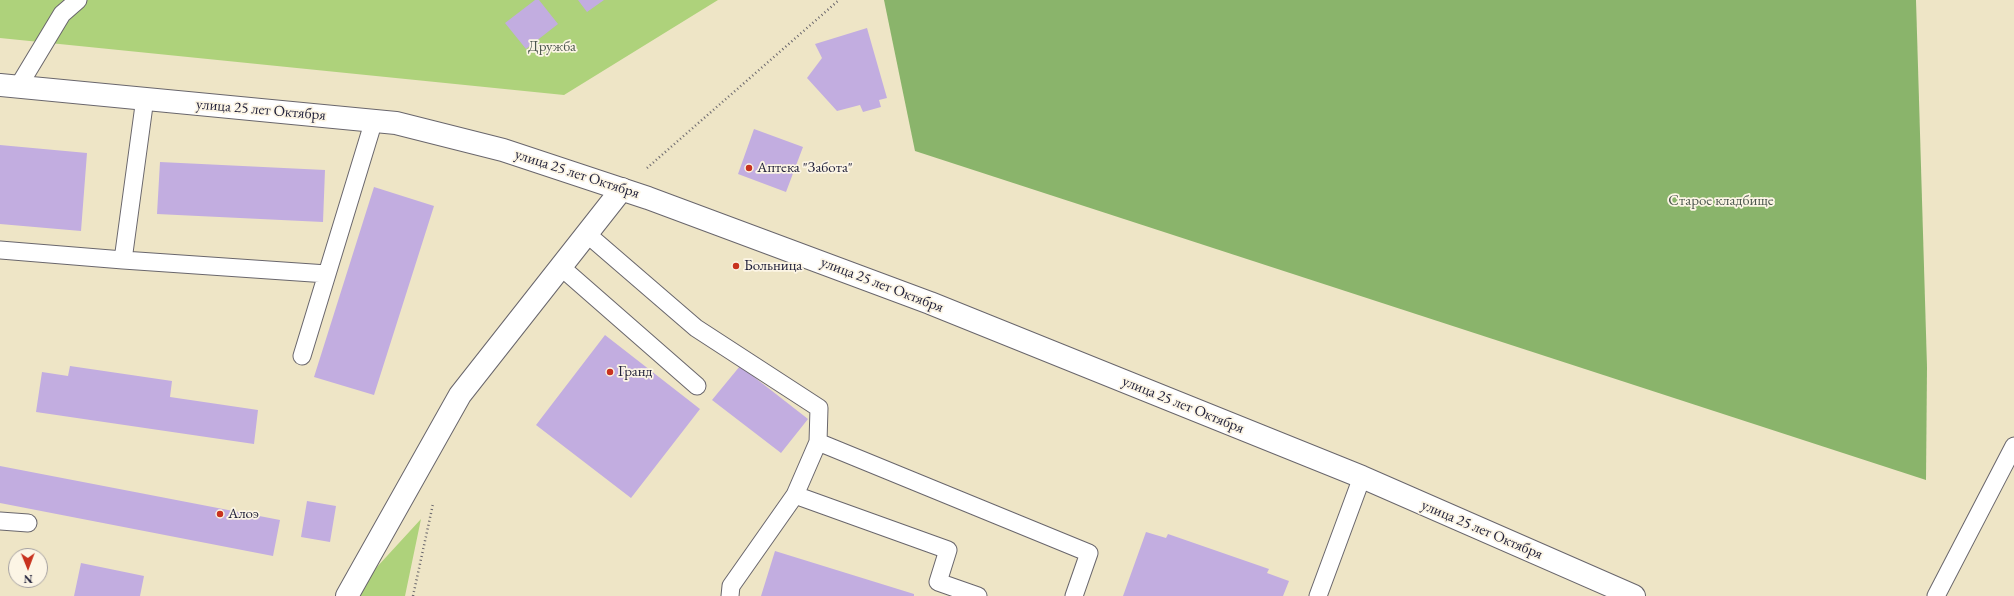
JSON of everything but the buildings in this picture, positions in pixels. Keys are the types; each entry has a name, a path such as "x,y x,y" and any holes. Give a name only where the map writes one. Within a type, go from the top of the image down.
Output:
{"street":[{"name":"улица 25 лет Октября","path":"9,86 374,120 396,123 503,150 622,189 930,303 1362,478 1634,596"},
{"path":"347,596 460,395 622,189"}],"lane":[{"path":"9,86 62,14 78,0"},
{"path":"123,260 145,98"},
{"path":"302,356 374,120"},
{"path":"587,234 696,328 819,408 818,442 795,495 731,586 730,596"},
{"path":"0,250 327,274"},
{"path":"561,267 697,386"},
{"path":"818,442 1089,553 1074,596"},
{"path":"1936,596 2014,446"},
{"path":"1318,596 1362,478"},
{"path":"795,495 948,550 936,589 978,596"},
{"path":"0,521 28,523"}],"path":[{"path":"622,189 839,0"},
{"path":"413,596 434,502"}],"green space":[{"name":"Дружба","path":"0,0 718,0 564,95 0,38"},
{"name":"Старое кладбище","path":"884,0 1916,0 1927,367 1926,480 915,151"},
{"path":"421,519 405,596 353,596 376,568"}],"place":[{"name":"Аптека \"Забота\"","path":"749,168"},
{"name":"Больница","path":"736,266"},
{"name":"Гранд","path":"610,372"},
{"name":"Алоэ","path":"220,514"}]}
